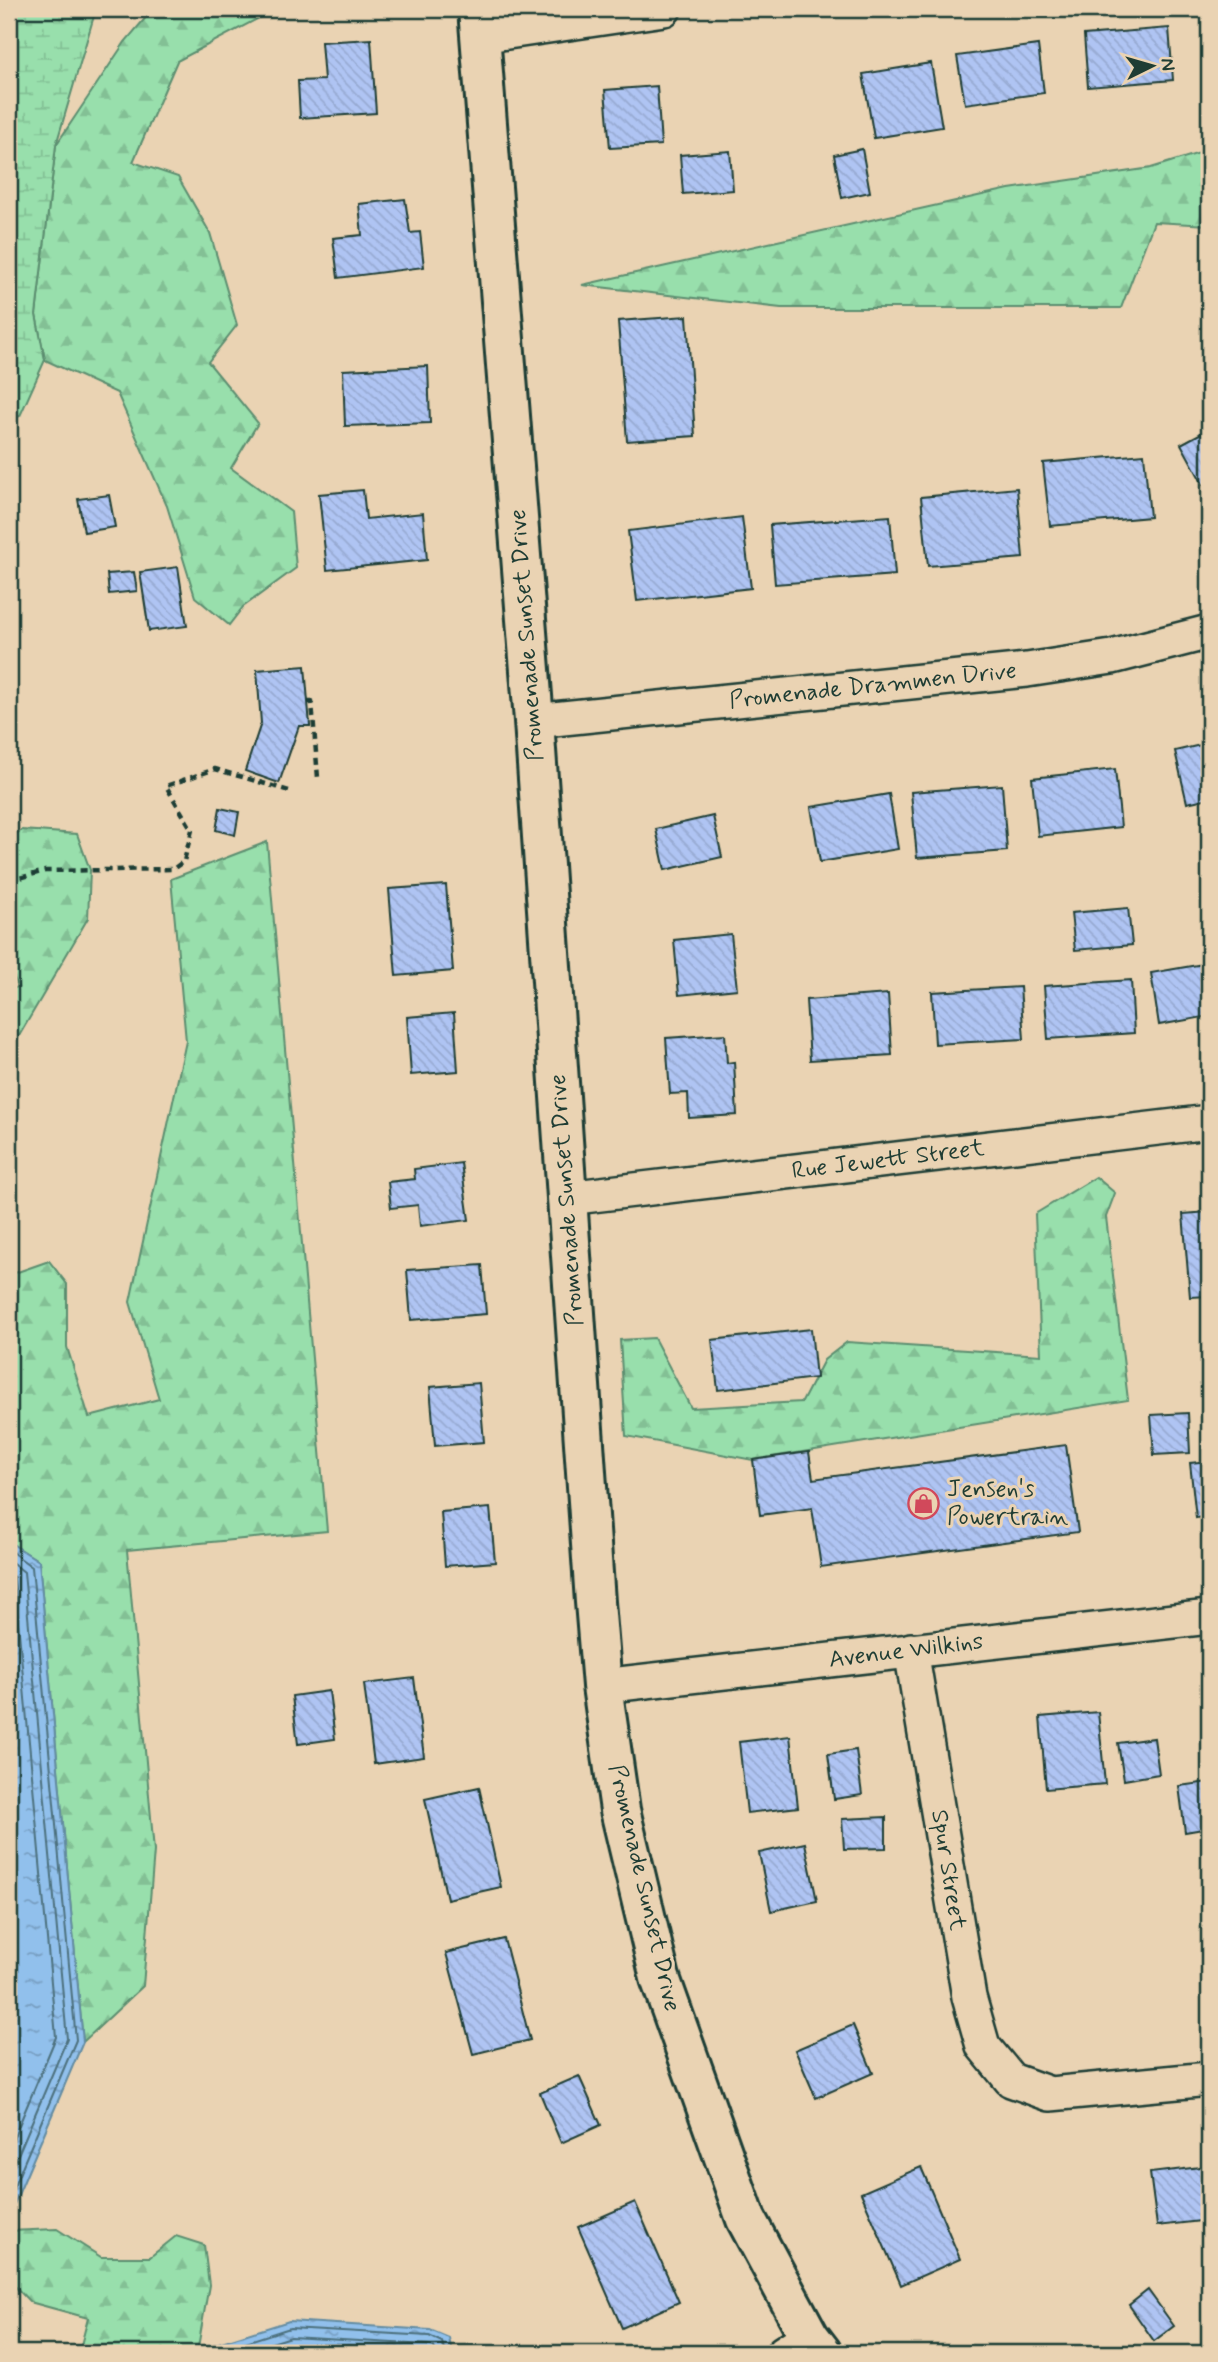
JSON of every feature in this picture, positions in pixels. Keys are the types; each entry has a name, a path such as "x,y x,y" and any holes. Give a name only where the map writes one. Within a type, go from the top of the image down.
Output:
{"street":[{"path":"479,22 664,9"},
{"name":"Promenade Sunset Drive","path":"479,22 534,721 602,1686 620,1810 660,1978 746,2219 805,2347"},
{"name":"Promenade Drammen Drive","path":"534,721 1027,670 1112,657 1209,632"},
{"name":"Rue Jewett Street","path":"567,1198 1209,1122"},
{"name":"Avenue Wilkins","path":"602,1686 1209,1617"},
{"name":"Spur Street","path":"911,1650 969,1997 983,2046 1012,2080 1050,2094 1209,2079"}],"path":[{"path":"308,702 312,702 318,778"},
{"path":"9,881 45,870 173,869 184,861 192,830 166,786 215,769 293,792"}],"green space":[{"path":"9,9 96,9 56,145 36,315 45,360 20,416 9,420"},
{"path":"153,9 276,9 177,61 133,162 178,177 210,233 237,325 208,362 258,423 231,468 291,512 296,568 243,607 229,625 195,597 167,506 117,393 45,360 36,315 56,145 125,42"},
{"path":"1209,150 1209,225 1154,222 1121,308 781,308 582,285 1009,189 1151,168"},
{"path":"22,830 77,834 90,870 88,918 9,1053 9,990 18,987 9,965 9,839"},
{"path":"267,842 327,1531 127,1550 154,1851 143,1986 83,2042 39,1561 9,1542 9,1275 49,1261 67,1284 67,1347 89,1417 159,1399 130,1302 186,1041 171,879"},
{"path":"1096,1177 1115,1193 1106,1217 1128,1400 753,1460 626,1436 620,1340 654,1338 691,1408 802,1402 824,1360 847,1342 1041,1355 1035,1214"},
{"path":"57,2229 101,2257 150,2257 176,2236 204,2245 209,2285 197,2353 79,2353 88,2318 30,2302 9,2280 9,2231"}],"water":[{"path":"9,1542 39,1561 83,2042 9,2216"},
{"path":"289,2321 430,2330 449,2338 452,2353 199,2353 209,2346"}],"building":[{"path":"1169,28 1173,80 1088,87 1084,35"},
{"path":"371,39 376,113 300,118 298,81 324,80 321,42"},
{"path":"1038,45 1044,93 965,104 957,56"},
{"path":"931,63 942,127 874,138 863,74"},
{"path":"657,86 661,145 610,148 605,90"},
{"path":"862,149 870,192 842,198 834,155"},
{"path":"730,151 733,190 683,194 680,155"},
{"path":"405,199 410,233 420,232 424,267 338,278 333,238 362,235 359,204"},
{"path":"687,316 695,436 627,441 618,321"},
{"path":"428,366 430,423 345,426 343,370"},
{"path":"1209,429 1209,495 1181,444"},
{"path":"1144,454 1150,517 1050,526 1043,463"},
{"path":"1017,488 1023,558 928,566 921,497"},
{"path":"363,490 366,519 423,513 427,560 327,570 319,494"},
{"path":"109,495 115,527 84,532 78,499"},
{"path":"890,516 895,575 775,584 770,525"},
{"path":"742,517 751,588 637,601 628,531"},
{"path":"178,567 187,626 149,631 140,572"},
{"path":"134,572 137,591 109,594 107,574"},
{"path":"305,666 310,726 299,726 279,783 245,771 261,723 257,670"},
{"path":"1209,743 1209,798 1187,803 1175,751"},
{"path":"1115,769 1121,827 1038,836 1032,778"},
{"path":"1002,785 1007,851 917,858 911,792"},
{"path":"889,794 898,849 820,862 811,807"},
{"path":"220,808 239,812 235,835 216,830"},
{"path":"713,816 722,857 665,870 656,829"},
{"path":"446,885 453,971 396,976 389,889"},
{"path":"1128,908 1132,945 1075,950 1071,913"},
{"path":"731,934 737,989 679,995 674,940"},
{"path":"1209,963 1209,1016 1159,1025 1151,973"},
{"path":"1131,980 1134,1033 1048,1039 1044,986"},
{"path":"1020,987 1024,1039 935,1044 932,992"},
{"path":"888,994 892,1055 810,1060 806,1000"},
{"path":"454,1013 458,1071 411,1075 407,1017"},
{"path":"725,1034 727,1063 734,1062 737,1115 689,1118 688,1093 670,1094 666,1038"},
{"path":"461,1163 469,1220 420,1226 418,1205 391,1208 388,1182 415,1179 414,1169"},
{"path":"1209,1212 1209,1296 1190,1297 1183,1214"},
{"path":"482,1265 486,1314 411,1320 407,1270"},
{"path":"811,1329 816,1378 718,1390 712,1340"},
{"path":"479,1383 484,1442 435,1446 430,1387"},
{"path":"1188,1413 1190,1453 1154,1455 1151,1415"},
{"path":"1066,1445 1078,1532 821,1567 812,1508 760,1515 753,1460 809,1452 813,1479"},
{"path":"1209,1461 1209,1516 1196,1518 1190,1463"},
{"path":"490,1508 495,1562 445,1566 441,1512"},
{"path":"414,1678 424,1757 374,1764 364,1684"},
{"path":"329,1691 335,1739 298,1744 292,1696"},
{"path":"1098,1712 1105,1784 1046,1789 1040,1717"},
{"path":"790,1736 798,1807 747,1813 739,1742"},
{"path":"1154,1738 1159,1774 1124,1780 1118,1743"},
{"path":"856,1750 862,1795 834,1799 828,1754"},
{"path":"1209,1782 1209,1828 1185,1832 1179,1786"},
{"path":"479,1787 501,1887 447,1899 425,1799"},
{"path":"886,1817 886,1848 844,1849 842,1819"},
{"path":"805,1843 817,1901 771,1911 759,1853"},
{"path":"504,1939 530,2040 473,2054 446,1953"},
{"path":"853,2025 873,2073 816,2098 795,2050"},
{"path":"579,2076 601,2125 561,2143 540,2093"},
{"path":"1209,2166 1209,2220 1157,2226 1150,2173"},
{"path":"921,2167 960,2259 901,2285 861,2193"},
{"path":"635,2202 679,2302 622,2328 578,2227"},
{"path":"1148,2290 1174,2326 1154,2341 1129,2305"}],"place":[{"name":"Jensen's Powertrain","path":"924,1503"}]}
